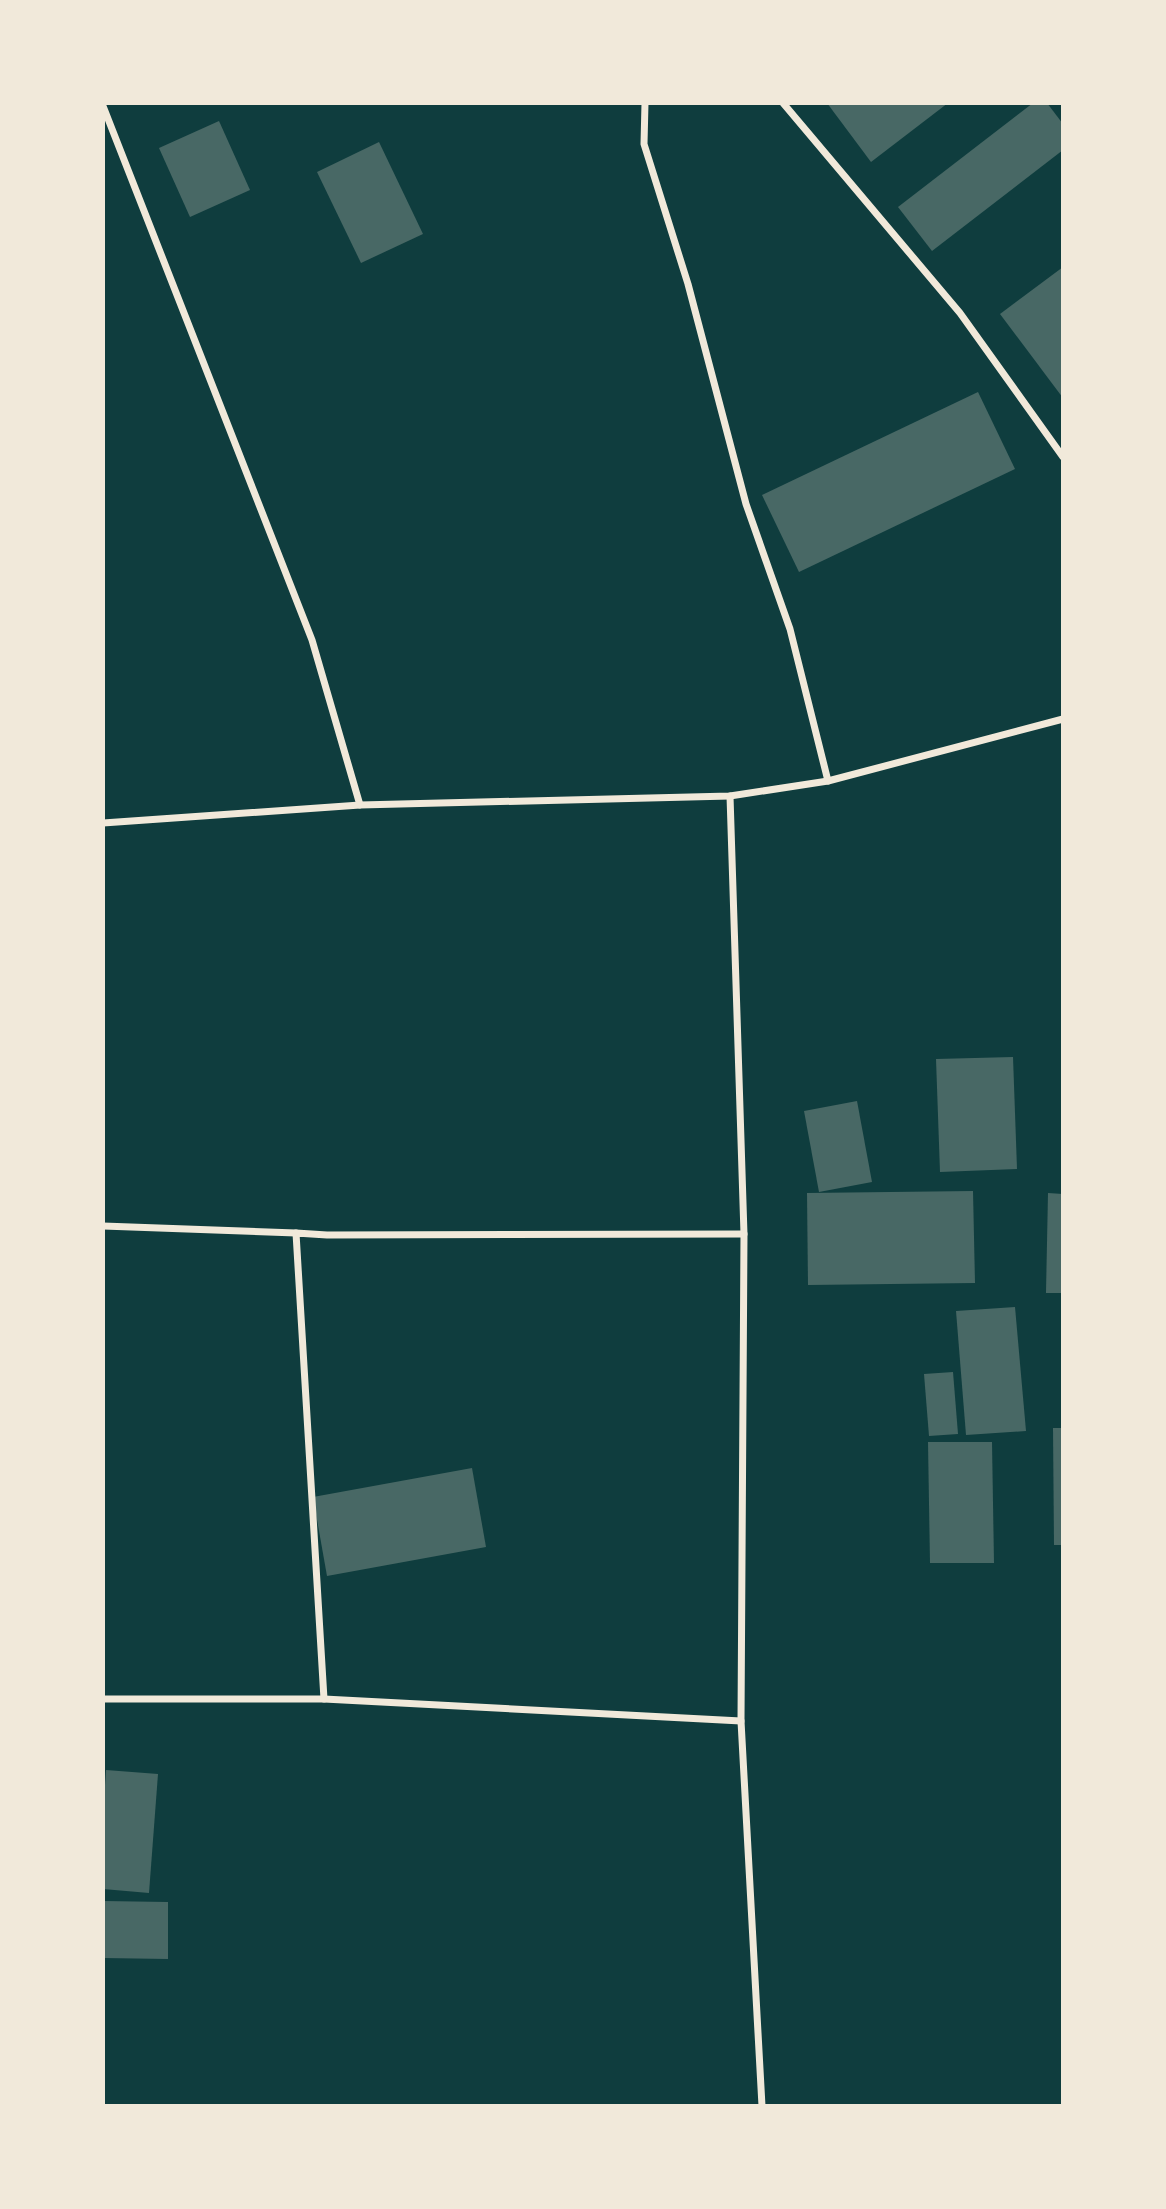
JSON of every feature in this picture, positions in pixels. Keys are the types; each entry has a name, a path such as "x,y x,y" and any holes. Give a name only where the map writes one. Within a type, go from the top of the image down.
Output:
{"street":[{"path":"645,103 645,144 688,284 746,504 790,629 828,781"},
{"path":"783,103 960,313 1063,457"},
{"path":"103,106 312,640 360,805"},
{"path":"103,823 360,805 730,796 828,781 1063,719"},
{"path":"730,796 744,1234 741,1721 762,2106"},
{"path":"103,1226 327,1235 744,1234"},
{"path":"296,1233 324,1699"},
{"path":"103,1699 324,1699 741,1721"}],"building":[{"path":"827,103 948,103 871,162"},
{"path":"1033,103 1047,103 1063,124 1063,150 932,251 898,207"},
{"path":"219,121 250,190 190,217 159,148"},
{"path":"379,142 423,234 361,263 317,172"},
{"path":"1063,267 1063,398 1000,314"},
{"path":"978,392 1015,469 799,572 762,495"},
{"path":"1013,1057 1017,1169 940,1172 936,1059"},
{"path":"857,1101 872,1182 819,1192 804,1111"},
{"path":"973,1191 975,1283 808,1285 807,1193"},
{"path":"1048,1193 1063,1194 1063,1293 1046,1293"},
{"path":"1015,1307 1026,1431 966,1435 956,1311"},
{"path":"953,1372 958,1434 929,1436 924,1374"},
{"path":"1053,1428 1063,1428 1063,1545 1054,1545"},
{"path":"928,1442 992,1442 994,1563 930,1563"},
{"path":"472,1468 486,1547 327,1576 313,1497"},
{"path":"106,1770 158,1774 149,1893 103,1889"},
{"path":"103,1901 168,1902 168,1959 103,1958"}]}
